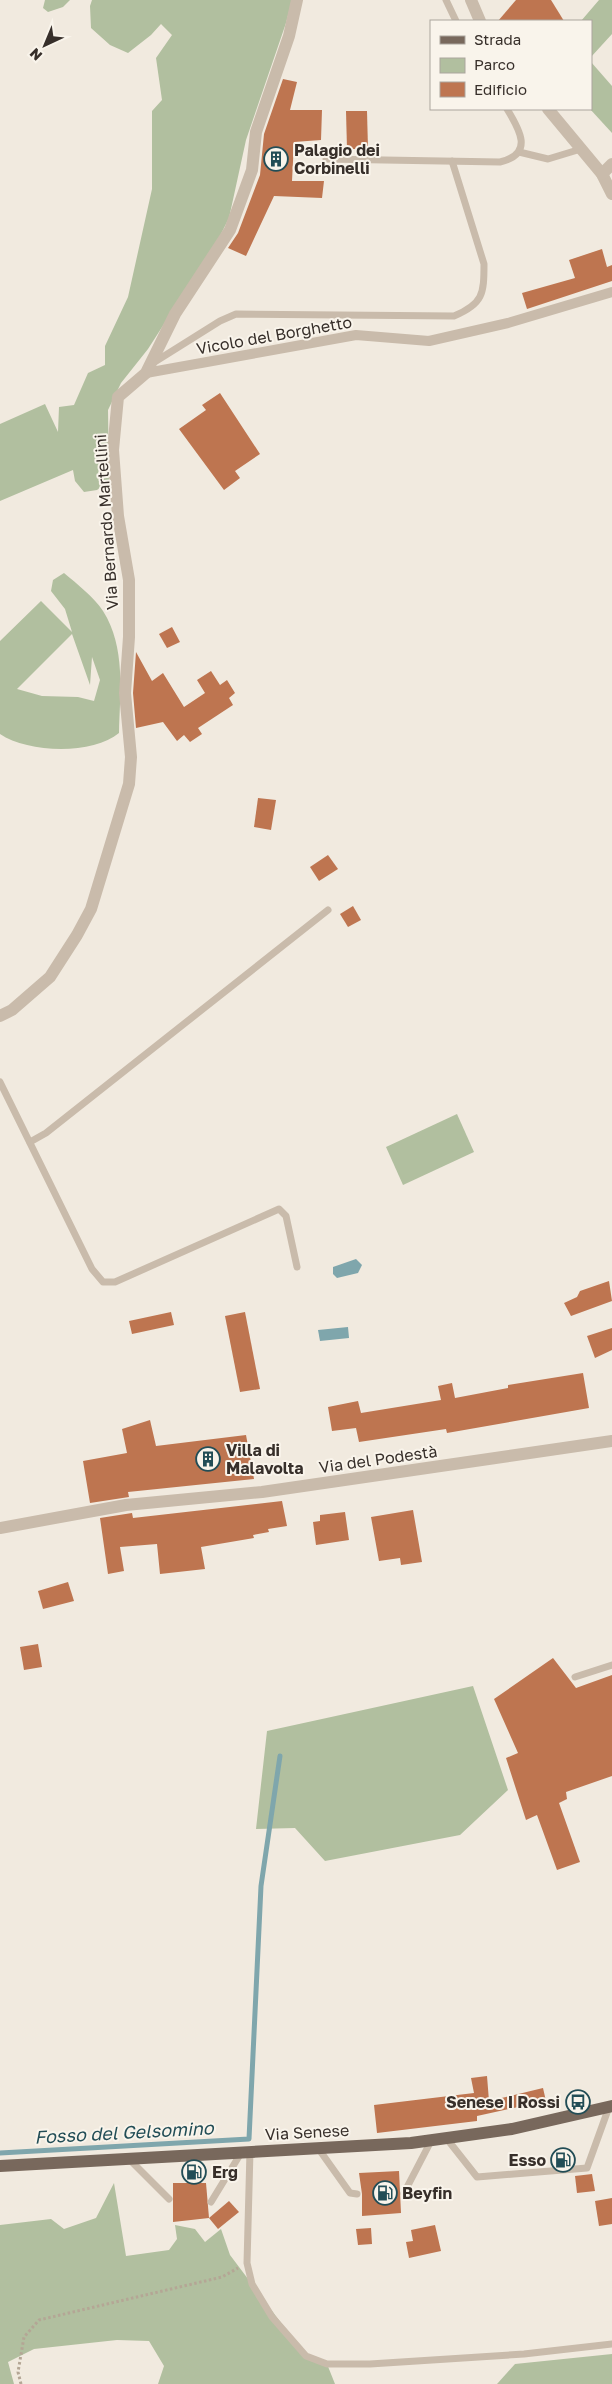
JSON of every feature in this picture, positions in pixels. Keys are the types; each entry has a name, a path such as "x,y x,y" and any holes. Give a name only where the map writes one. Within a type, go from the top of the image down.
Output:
{"main road":[{"name":"Via Senese","path":"0,2166 431,2141 512,2129 610,2106"}],"street":[{"name":"Via Bernardo Martellini","path":"0,1016 12,1010 50,977 77,935 91,909 129,784 131,757 125,692 129,637 129,580 118,516 113,450 118,397 148,369 175,314 230,230 252,170 256,132 289,36 298,0"},
{"path":"471,0 480,20"},
{"path":"549,110 602,174 612,194"},
{"path":"602,174 612,164"},
{"name":"Vicolo del Borghetto","path":"148,369 356,335 429,341 508,323 612,292"},
{"name":"Via del Podestà","path":"0,1528 126,1505 262,1492 612,1441"}],"lane":[{"path":"446,0 456,20"},
{"path":"326,159 500,162 512,159 520,152 522,142 520,130 508,110"},
{"path":"520,152 548,159 581,149"},
{"path":"148,369 220,321 236,314 454,316 472,309 480,300 484,279 484,264 452,161"},
{"path":"30,1142 46,1133 328,910"},
{"path":"0,1082 92,1270 103,1282 115,1282 279,1209 286,1216 288,1231 298,1266"},
{"path":"574,1677 612,1665"},
{"path":"447,2139 477,2177 587,2168 610,2106"},
{"path":"404,2192 431,2141"},
{"path":"318,2148 350,2194 356,2194"},
{"path":"211,2202 246,2152"},
{"path":"246,2152 247,2263 252,2284 272,2317 306,2356 327,2364 524,2354 612,2344"},
{"path":"129,2159 169,2199"}],"path":[{"path":"21,2384 18,2372 24,2337 39,2320 222,2277 247,2263"}],"green space":[{"path":"45,0 70,0 63,7 48,12 43,8"},
{"path":"92,0 292,0 246,140 229,218 218,240 148,349 121,383 108,410 109,480 97,490 84,492 75,481 73,470 0,501 0,424 45,404 58,432 59,407 74,405 88,373 105,365 105,346 128,297 152,189 152,111 162,100 156,58 172,35 161,24 151,35 128,53 110,45 91,28 90,6"},
{"path":"599,0 612,0 612,34 592,56 592,20 582,20"},
{"path":"592,63 612,86 612,133 591,110"},
{"path":"64,573 90,596 103,611 115,640 120,670 119,733 108,740 93,745 77,748 43,748 27,745 0,734 0,641 41,601 72,632 65,609 51,591 53,580","holes":["72,634 90,685 92,657 100,680 94,701 78,697 42,696 17,689"]},
{"path":"457,1114 474,1152 403,1185 386,1147"},
{"path":"473,1686 508,1790 460,1835 325,1861 295,1828 256,1829 267,1731"},
{"path":"114,2183 126,2256 169,2250 177,2239 175,2225 195,2229 205,2242 221,2229 230,2255 306,2356 327,2364 335,2384 158,2384 164,2366 149,2341 117,2340 34,2349 8,2362 14,2384 0,2384 0,2225 51,2219 64,2229 96,2218"},
{"path":"612,2354 612,2384 497,2384 515,2364"}],"water":[{"path":"356,1259 362,1265 358,1273 337,1278 333,1274 333,1267"},
{"path":"348,1327 349,1338 320,1341 318,1330"}],"building":[{"path":"516,0 551,0 563,20 499,20"},
{"name":"Palagio dei Corbinelli","path":"283,79 297,82 290,110 322,110 321,140 294,142 292,181 324,181 322,198 274,196 246,256 228,248 238,233 260,175 264,134"},
{"path":"346,111 367,111 368,149 347,149"},
{"path":"602,249 607,267 612,265 612,281 527,309 522,293 575,278 569,260"},
{"path":"220,393 260,454 235,471 240,478 224,490 179,429 206,410 202,405"},
{"path":"172,627 180,642 167,648 159,634"},
{"path":"136,652 152,681 163,673 184,707 205,693 197,680 211,671 220,685 227,680 235,693 229,698 233,705 198,728 202,734 190,742 184,735 177,741 163,722 136,728 133,693"},
{"path":"258,798 276,800 271,830 254,827"},
{"path":"328,855 338,869 319,881 310,867"},
{"path":"353,906 361,920 348,927 340,914"},
{"path":"609,1281 612,1301 571,1316 564,1303 577,1297 580,1291"},
{"path":"171,1312 174,1325 132,1334 129,1321"},
{"path":"245,1312 260,1389 240,1392 225,1316"},
{"path":"612,1328 612,1350 595,1358 587,1336"},
{"path":"583,1373 589,1408 447,1433 446,1429 359,1442 356,1428 332,1431 328,1407 358,1401 361,1413 441,1400 438,1386 452,1383 455,1398 508,1388 508,1385"},
{"path":"150,1420 156,1446 246,1435 254,1479 128,1492 129,1497 90,1503 83,1461 127,1453 122,1429"},
{"path":"282,1501 287,1526 268,1529 269,1532 253,1535 254,1538 201,1547 205,1569 160,1574 157,1544 120,1547 124,1571 108,1574 100,1518 132,1513 133,1518"},
{"path":"413,1510 422,1562 401,1565 400,1558 379,1561 371,1517"},
{"path":"345,1512 349,1540 316,1545 313,1522 320,1521 320,1515"},
{"path":"68,1582 74,1601 43,1609 38,1591"},
{"path":"38,1644 42,1667 24,1670 20,1647"},
{"path":"553,1658 576,1688 612,1675 612,1776 566,1792 567,1799 559,1803 580,1862 557,1870 537,1815 526,1820 506,1758 518,1753 494,1699"},
{"path":"487,2076 489,2101 543,2088 546,2101 477,2116 477,2121 377,2133 374,2105 474,2093 471,2078"},
{"path":"399,2171 401,2213 362,2216 362,2194 359,2173"},
{"path":"592,2174 595,2191 577,2193 575,2176"},
{"path":"173,2183 206,2183 209,2218 173,2222"},
{"path":"612,2198 612,2224 599,2226 595,2201"},
{"path":"229,2201 239,2212 218,2229 209,2218"},
{"path":"435,2225 441,2251 409,2258 406,2242 413,2241 411,2230"},
{"path":"371,2228 372,2244 358,2245 356,2229"}],"waterway":[{"name":"Fosso del Gelsomino","path":"0,2153 249,2139 261,1886 280,1756"}],"place":[{"name":"Palagio dei Corbinelli","path":"276,159"},
{"name":"Villa di Malavolta","path":"208,1459"},
{"name":"Senese I Rossi","path":"578,2102"},
{"name":"Esso","path":"563,2160"},
{"name":"Erg","path":"194,2172"},
{"name":"Beyfin","path":"385,2193"}]}
